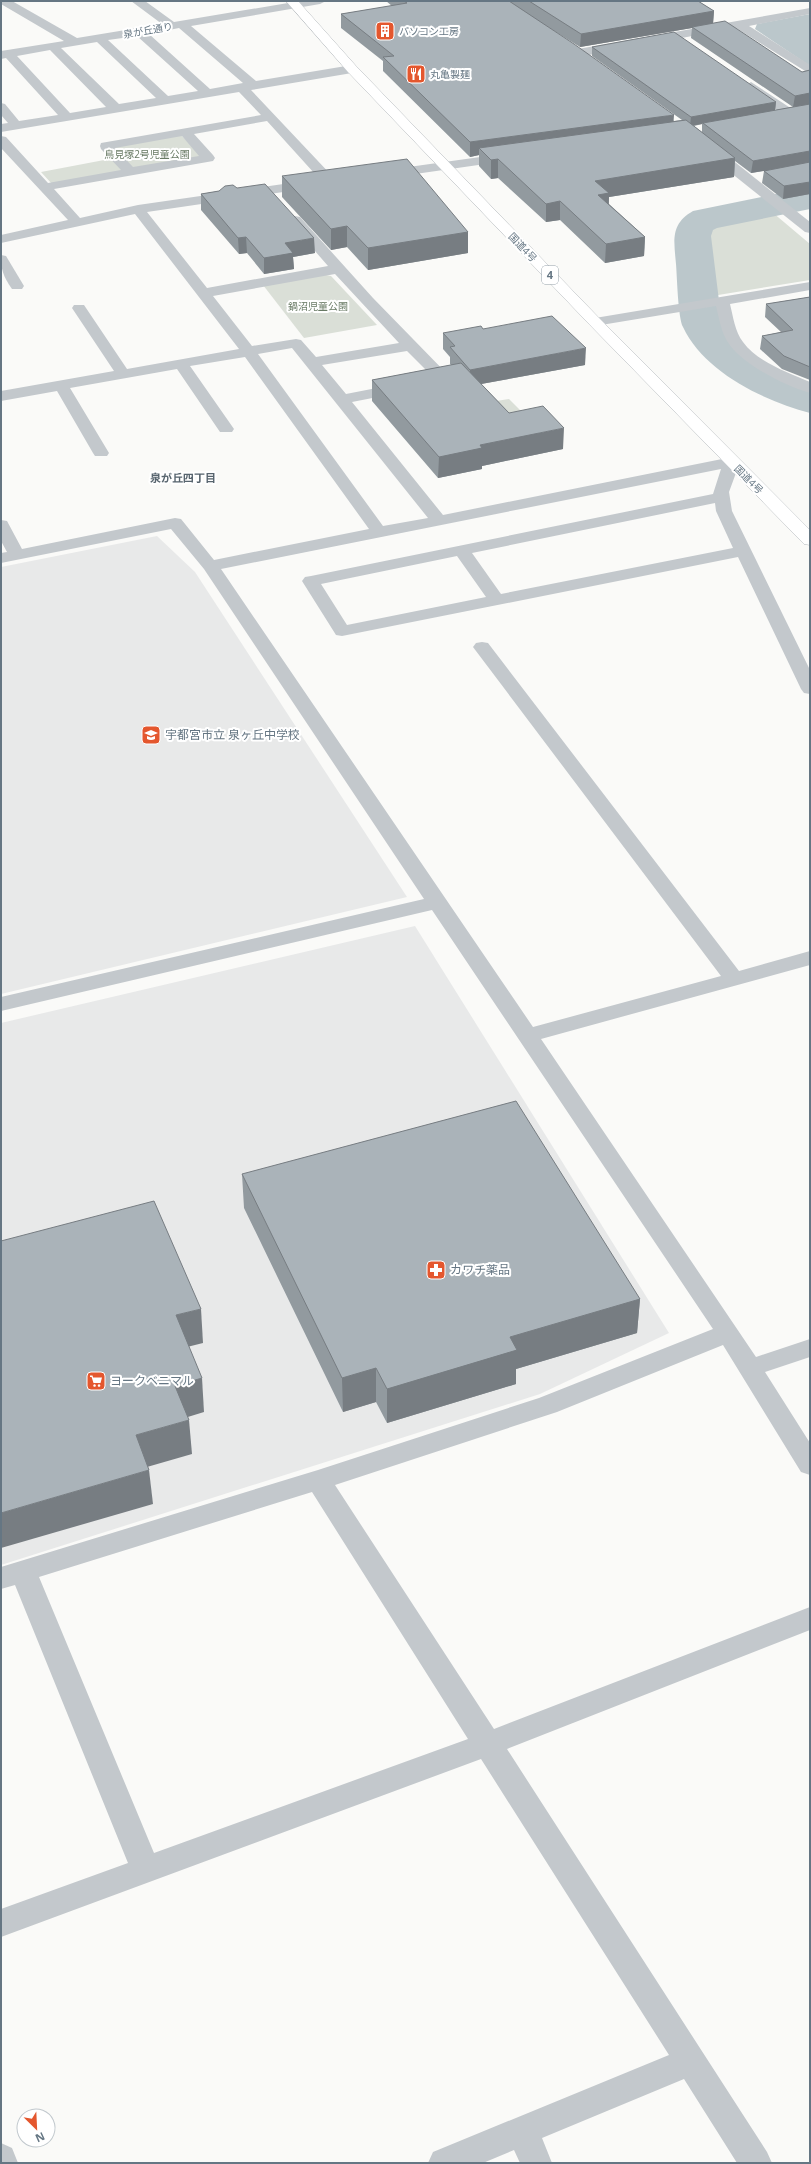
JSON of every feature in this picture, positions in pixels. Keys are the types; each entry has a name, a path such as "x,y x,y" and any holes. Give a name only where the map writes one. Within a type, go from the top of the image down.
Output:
{"highway":[{"name":"国道4号","path":"294,3 352,69 594,322 810,540"}],"street":[{"path":"4,1 75,42"},
{"path":"137,1 176,25 246,85 270,117 329,181"},
{"name":"泉が丘通り","path":"5,54 139,32 294,3 320,1"},
{"path":"578,53 810,11"},
{"path":"738,24 810,70"},
{"path":"139,32 206,92"},
{"path":"676,35 688,44"},
{"path":"99,38 164,99"},
{"path":"564,44 591,62"},
{"path":"52,46 115,108"},
{"path":"5,54 66,116"},
{"path":"1,128 246,85 352,69"},
{"path":"740,79 797,112 776,116"},
{"path":"1,107 16,125"},
{"path":"130,172 106,146 270,117"},
{"path":"45,187 208,158 185,132"},
{"path":"1,140 76,221"},
{"path":"700,142 810,229"},
{"path":"375,175 520,156"},
{"path":"747,180 768,176"},
{"path":"1,239 76,221 138,209 345,179"},
{"path":"267,190 277,200"},
{"path":"138,209 249,352 379,532"},
{"path":"286,211 337,269 410,346 444,379 342,399"},
{"path":"1,259 17,286"},
{"path":"203,293 337,269"},
{"path":"594,322 810,286"},
{"path":"722,300 728,328 739,348 769,368 810,388"},
{"path":"79,308 123,374"},
{"path":"3,392 61,385 296,343 439,520"},
{"path":"312,362 410,346"},
{"path":"181,364 226,429"},
{"path":"61,385 101,453"},
{"path":"732,462 721,492 724,512 810,689"},
{"path":"210,566 732,462"},
{"path":"722,496 310,582 342,632 743,551"},
{"path":"1,558 175,523 210,566 728,1333 810,1465"},
{"path":"1,525 17,555"},
{"path":"461,550 498,600"},
{"path":"482,647 734,978"},
{"path":"1,1004 437,902"},
{"path":"526,1036 810,958"},
{"path":"146,1870 12,1574 318,1480 548,1405 728,1333"},
{"path":"750,1368 810,1348"},
{"path":"318,1480 756,2163"},
{"path":"1,1923 488,1744 810,1618"},
{"path":"444,2163 691,2061"},
{"path":"522,2131 536,2163"},
{"path":"1,2159 2,2163"}],"shaded area":[{"path":"810,14 810,66 755,29 757,24"},
{"path":"755,207 758,210 707,221 696,229 702,293 695,293 688,231 692,225 699,220 717,214"},
{"path":"702,318 708,318 715,334 724,348 735,360 748,369 778,385 810,398 810,402 745,372 730,361 718,349 708,335"},
{"name":"宇都宮市立 泉ヶ丘中学校","path":"157,536 195,572 407,897 1,994 1,567"},
{"path":"415,926 669,1333 540,1394 1,1565 1,1023"}],"green space":[{"name":"鳥見塚2号児童公園","path":"181,135 202,157 52,184 41,172 120,157 111,147"},
{"path":"772,212 810,244 810,280 712,296 702,232 704,228 717,222"},
{"name":"鍋沼児童公園","path":"321,274 331,276 377,325 304,338 263,285"},
{"path":"509,399 531,421 501,427 496,401"}],"building":[{"path":"404,1 509,1 574,44 674,115 470,142 383,57 394,56 341,14 407,3"},
{"path":"529,1 698,1 714,11 581,34"},
{"path":"725,21 802,72 810,70 810,93 795,96 692,27"},
{"path":"674,32 776,102 691,117 592,47"},
{"path":"810,104 810,151 753,161 703,123"},
{"path":"686,120 735,158 595,181 609,193 598,195 645,237 606,244 560,201 546,204 498,159 491,160 479,148"},
{"path":"407,159 468,232 368,248 347,226 331,229 282,176"},
{"path":"810,162 810,182 784,186 764,171"},
{"path":"265,184 314,238 285,243 293,253 264,258 246,237 238,238 201,194 219,191 225,186 233,185 237,188"},
{"path":"810,297 810,367 784,356 762,336 793,330 766,304"},
{"path":"552,316 586,348 470,370 450,347 455,346 443,333 481,326 483,329"},
{"path":"461,363 509,413 543,406 564,428 480,445 482,448 439,457 372,380"},
{"name":"カワチ薬品","path":"516,1101 640,1299 510,1337 517,1350 387,1389 376,1368 342,1378 242,1174"},
{"name":"ヨークベニマル","path":"154,1201 201,1309 176,1315 202,1378 175,1386 189,1420 136,1435 149,1470 1,1513 1,1241"}],"waterway":[{"path":"810,198 706,219 697,224 692,236 702,326 720,351 753,375 810,400"}],"place":[{"name":"パソコン工房","path":"385,31"},
{"name":"丸亀製麺","path":"416,74"},
{"name":"宇都宮市立 泉ヶ丘中学校","path":"151,735"},
{"name":"カワチ薬品","path":"436,1270"},
{"name":"ヨークベニマル","path":"96,1381"}],"district":[{"name":"泉が丘四丁目","path":"183,478"}]}
